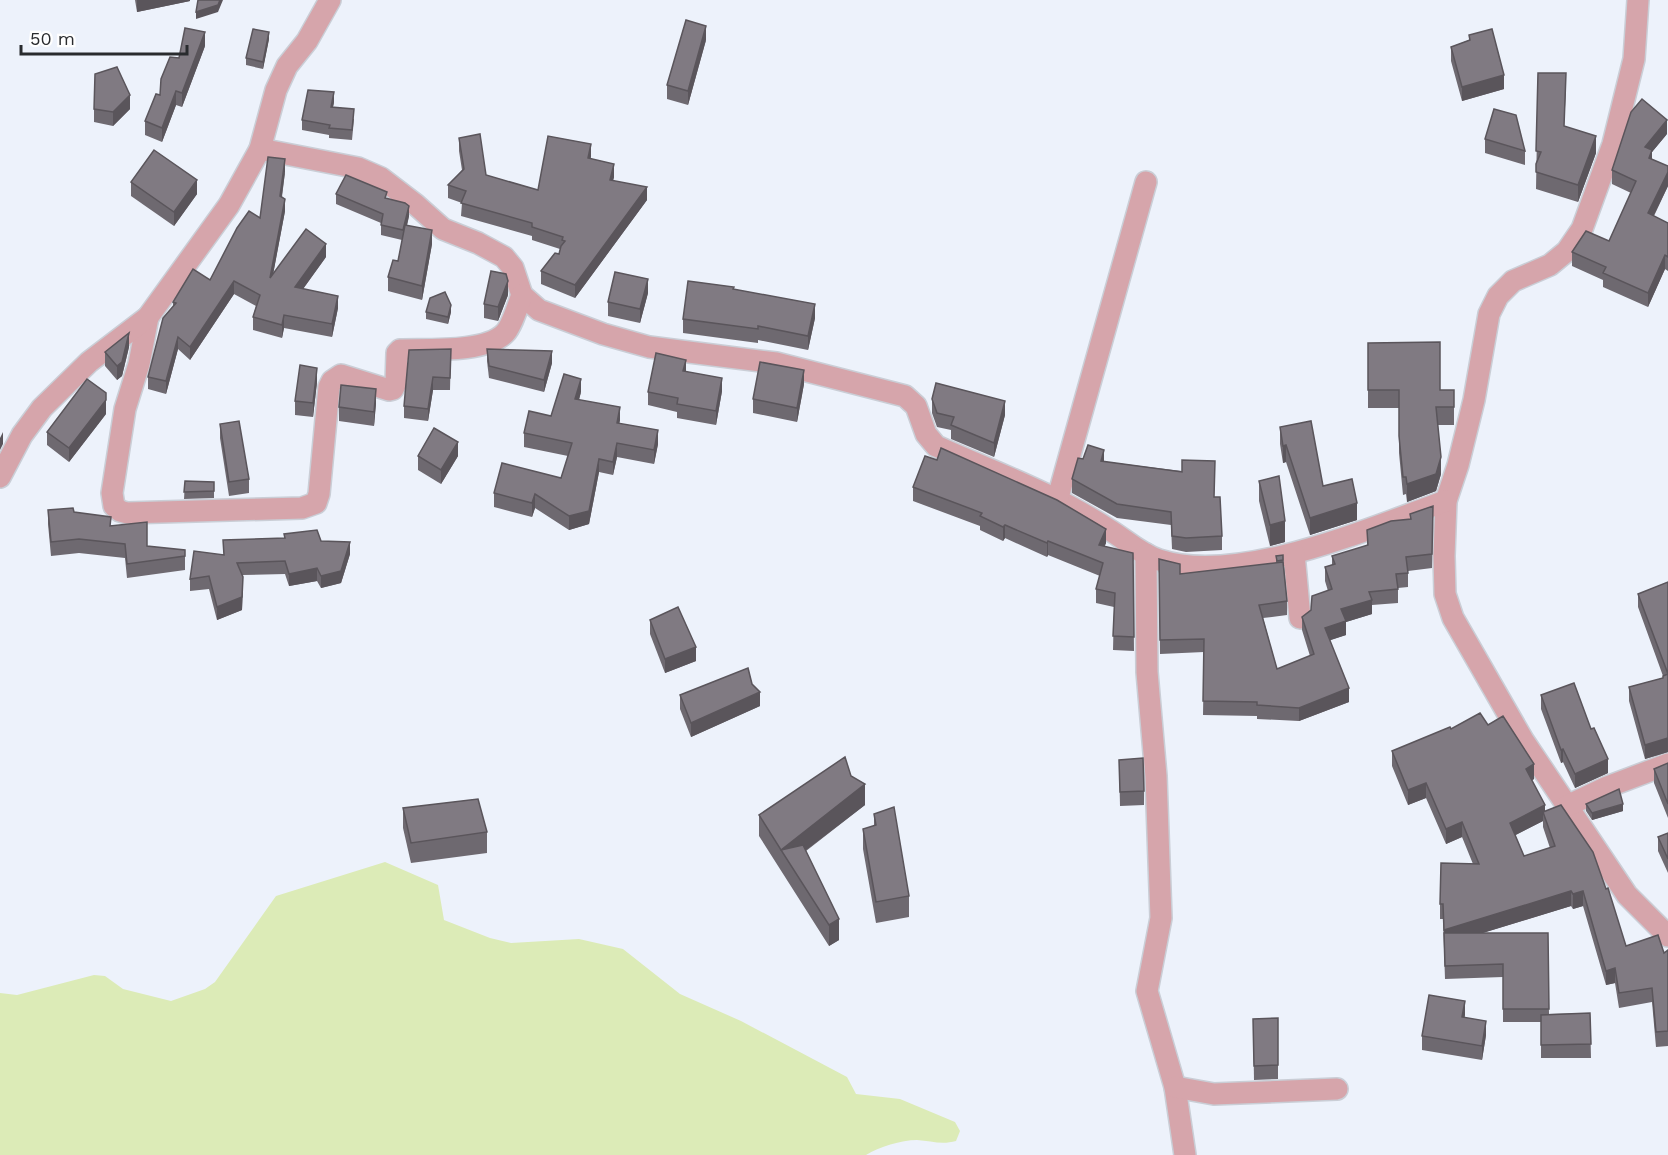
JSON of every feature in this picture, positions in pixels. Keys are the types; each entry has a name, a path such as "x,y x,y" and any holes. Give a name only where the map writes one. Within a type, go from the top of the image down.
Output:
{"street":[{"path":"0,477 22,435 42,408 88,362 148,317 229,205 260,149 276,90 287,66 307,40 330,0"},
{"path":"1638,0 1631,66 1613,144 1582,229 1568,251 1550,265 1512,281 1498,296 1489,315 1474,400 1458,465 1446,501 1445,594 1453,618 1523,740 1627,895 1668,936"},
{"path":"260,149 358,168 381,178 443,229 478,243 504,257 513,268 522,295 539,310 603,334 640,344 776,363 905,396 916,406 926,434 936,446 1057,501 1108,528 1146,554 1174,563 1208,566 1294,554 1446,501"},
{"path":"1057,501 1146,182"},
{"path":"148,317 139,364 123,418 112,493 114,506 127,513 302,508 316,503 319,494 329,387 332,381 340,375 389,390 393,389 396,383 397,353 400,350 472,347 491,342 506,333 522,295"},
{"path":"1146,554 1148,672 1156,776 1161,918 1147,991 1175,1087 1185,1155"},
{"path":"1294,554 1300,618"},
{"path":"1567,806 1607,787 1668,764"},
{"path":"1175,1087 1214,1094 1337,1089"}],"green space":[{"path":"385,862 438,885 444,920 490,938 511,943 579,939 623,949 680,994 741,1021 847,1077 856,1094 900,1099 955,1122 960,1131 956,1141 941,1143 904,1141 866,1155 0,1155 0,993 17,995 94,975 105,976 123,989 171,1001 205,989 215,982 276,896"}],"building":[{"path":"198,0 220,0 218,5 196,12"},
{"path":"686,20 706,26 688,91 667,85"},
{"path":"185,28 205,32 182,93 176,91 162,128 145,121 156,94 160,95 161,79 170,57 179,58"},
{"path":"253,29 269,32 263,62 246,58"},
{"path":"1492,29 1504,75 1462,87 1451,47 1470,40 1469,35"},
{"path":"117,67 130,95 113,112 94,109 95,74"},
{"path":"1538,73 1566,73 1564,126 1596,136 1578,185 1536,172 1536,164 1541,152 1536,151"},
{"path":"308,90 334,92 331,107 354,109 352,130 329,128 330,125 302,120"},
{"path":"1642,99 1667,120 1645,147 1652,150 1649,158 1668,166 1668,172 1648,213 1668,223 1668,257 1665,255 1648,293 1603,273 1606,267 1572,252 1586,231 1609,241 1636,181 1612,170 1631,112"},
{"path":"1494,109 1516,115 1525,151 1485,139"},
{"path":"480,134 486,175 538,190 548,136 591,144 588,158 614,164 610,180 647,187 575,285 541,271 555,253 559,254 565,241 562,240 563,237 532,227 532,223 461,203 466,191 448,185 464,169 459,138"},
{"path":"154,150 197,180 174,212 131,182"},
{"path":"268,157 285,159 280,196 285,199 270,278 306,229 326,244 295,287 338,296 332,324 284,315 282,325 253,317 260,295 234,281 190,347 178,337 166,381 148,377 163,318 176,303 173,302 193,269 210,280 237,228 249,211 260,218"},
{"path":"346,175 387,192 385,198 409,206 403,230 381,225 383,214 336,194"},
{"path":"405,225 432,230 422,286 388,277 393,260 398,261"},
{"path":"491,271 506,274 508,281 498,307 484,304"},
{"path":"615,272 648,279 640,309 608,302"},
{"path":"688,281 734,287 733,289 815,304 808,336 758,326 758,329 683,319"},
{"path":"445,292 451,305 448,317 426,312 430,298"},
{"path":"129,333 122,362 117,366 105,352"},
{"path":"1440,342 1440,390 1454,390 1454,407 1436,407 1441,457 1436,474 1407,484 1406,477 1403,477 1399,436 1399,390 1368,390 1368,343"},
{"path":"451,349 450,378 433,377 428,409 404,406 409,350"},
{"path":"487,349 552,351 544,380 489,366"},
{"path":"656,353 686,360 683,371 722,378 716,411 677,404 678,398 648,392"},
{"path":"760,362 804,370 797,408 753,399"},
{"path":"300,365 317,368 313,403 295,401"},
{"path":"564,374 581,379 575,399 620,407 617,423 658,430 654,450 617,443 613,462 599,459 589,511 569,516 535,494 532,503 494,493 502,463 561,478 572,443 524,433 529,411 551,416"},
{"path":"87,379 106,393 106,400 69,448 47,432"},
{"path":"936,383 1005,401 994,443 951,425 954,417 937,413 932,399"},
{"path":"341,385 376,389 374,412 339,407"},
{"path":"239,421 249,479 229,482 220,424"},
{"path":"1311,421 1323,486 1352,479 1357,503 1310,518 1286,445 1283,446 1280,427"},
{"path":"434,428 458,442 441,470 418,456"},
{"path":"1088,445 1104,450 1101,461 1182,472 1182,460 1215,461 1214,497 1220,497 1222,536 1186,538 1172,536 1171,512 1117,504 1072,479 1078,458 1083,459"},
{"path":"941,448 1057,500 1106,529 1099,545 1133,553 1134,637 1113,636 1115,593 1096,589 1103,563 1005,525 1003,527 980,516 982,513 913,487 925,456 937,460"},
{"path":"1279,476 1285,521 1270,525 1259,481"},
{"path":"185,481 214,482 214,491 184,492"},
{"path":"1433,506 1432,554 1406,557 1408,573 1396,574 1398,589 1369,592 1372,600 1341,609 1346,621 1325,628 1349,688 1299,708 1257,705 1257,702 1203,701 1204,639 1160,640 1159,559 1180,564 1180,574 1283,562 1287,601 1259,605 1277,669 1314,654 1302,617 1311,610 1312,596 1332,589 1325,567 1335,564 1332,556 1368,545 1367,530 1391,521 1411,519 1410,514"},
{"path":"73,508 74,512 111,517 110,526 147,522 147,546 185,550 185,556 127,564 125,544 79,539 51,542 48,510"},
{"path":"317,530 321,541 350,542 341,571 321,576 317,568 289,574 285,561 237,563 243,577 242,597 217,607 209,576 190,579 194,551 224,555 223,540 285,538 284,534"},
{"path":"1283,555 1283,560 1277,561 1276,556"},
{"path":"1668,582 1668,674 1638,594"},
{"path":"678,607 696,647 665,659 650,620"},
{"path":"748,668 752,684 760,692 691,723 680,695"},
{"path":"1668,674 1668,738 1645,745 1629,687 1663,678"},
{"path":"1574,683 1591,729 1594,728 1608,759 1575,774 1563,749 1561,750 1541,695"},
{"path":"1480,713 1488,725 1503,716 1534,764 1526,769 1545,805 1510,823 1524,856 1555,846 1543,812 1561,805 1593,852 1606,889 1608,888 1626,946 1658,935 1664,953 1668,950 1668,1031 1656,1032 1652,988 1619,993 1615,968 1606,971 1583,891 1573,894 1571,891 1444,930 1443,904 1440,904 1441,863 1479,864 1462,822 1446,829 1426,783 1408,790 1392,751 1450,727 1451,729"},
{"path":"845,757 851,776 865,784 781,850 759,815"},
{"path":"1143,758 1144,791 1120,792 1119,760"},
{"path":"1668,763 1668,804 1654,769"},
{"path":"1619,789 1623,804 1592,813 1586,804"},
{"path":"478,799 487,832 411,843 403,808"},
{"path":"894,807 909,896 876,902 863,829 876,825 874,814"},
{"path":"1668,833 1668,859 1658,837"},
{"path":"803,845 839,919 829,925 781,850"},
{"path":"1444,933 1548,933 1549,1009 1503,1009 1503,964 1445,966"},
{"path":"1429,995 1465,1001 1462,1017 1486,1021 1482,1046 1422,1036"},
{"path":"1590,1013 1591,1044 1541,1045 1541,1015"},
{"path":"1278,1018 1278,1065 1254,1066 1253,1019"}]}
